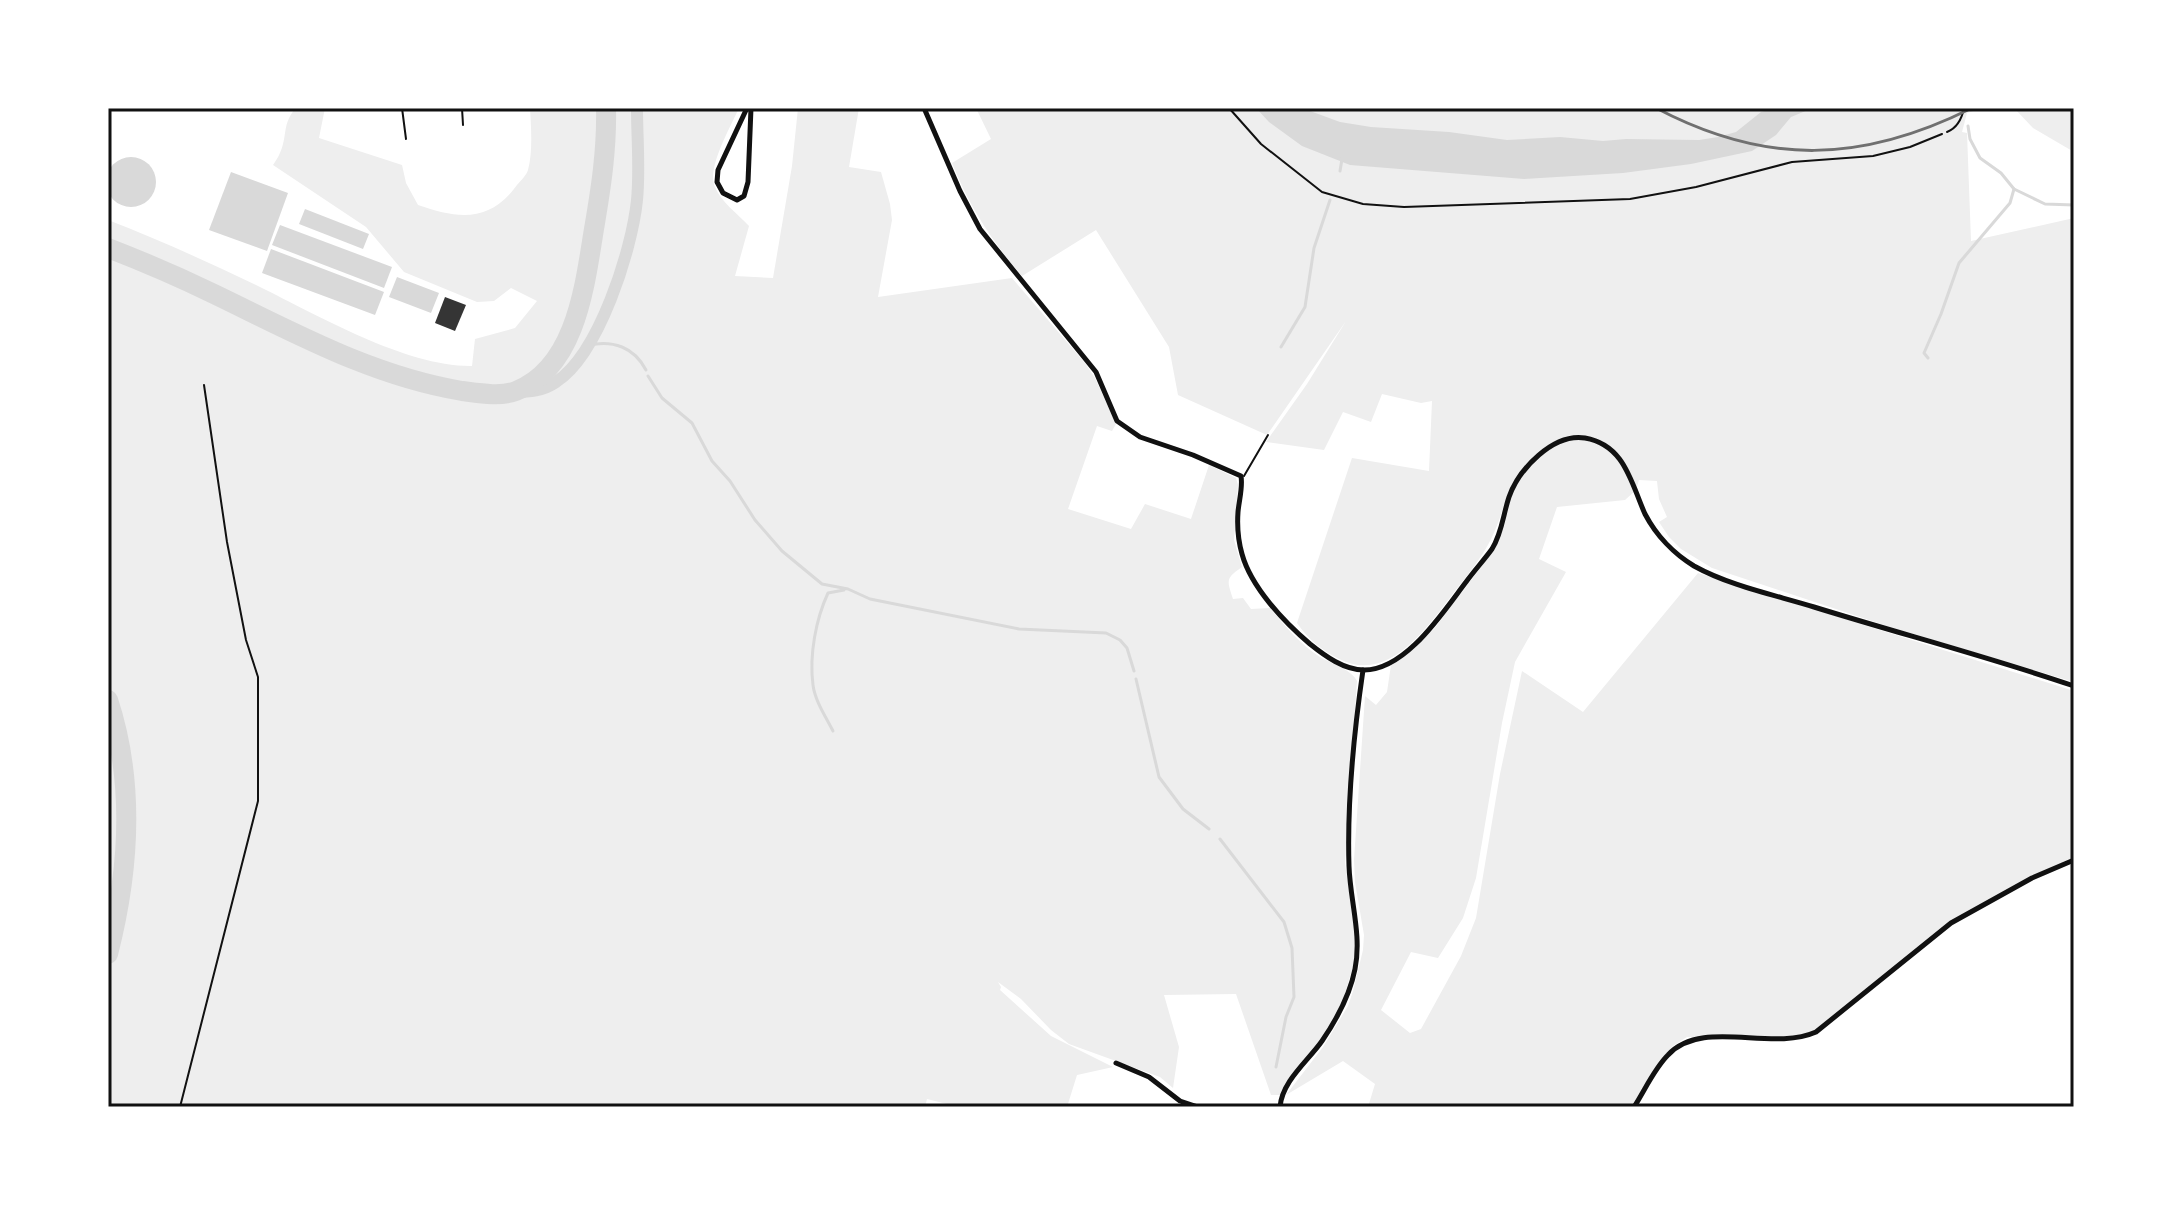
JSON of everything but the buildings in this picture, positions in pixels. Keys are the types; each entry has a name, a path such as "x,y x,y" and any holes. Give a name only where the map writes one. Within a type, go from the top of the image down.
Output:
{"street":[{"path":"749,108 747,188 744,196 737,200 723,193 717,174 749,108"},
{"path":"924,108 980,229 1096,372 1117,421 1140,437 1225,468 1242,479 1237,522 1245,564 1258,586 1294,629 1334,661 1363,670 1391,662 1427,632 1492,549 1509,496 1520,478 1554,444 1578,437 1603,445 1622,461 1655,530 1670,547 1695,566 1769,594 2074,686"},
{"path":"1280,1107 1284,1091 1337,1018 1356,966 1357,936 1349,851 1363,670"},
{"path":"1634,1107 1665,1057 1685,1042 1704,1038 1791,1039 1816,1032 1951,923 2032,878 2074,860"},
{"path":"1116,1063 1149,1077 1180,1101 1198,1107"}],"lane":[{"path":"402,108 406,139"},
{"path":"462,108 463,125"},
{"path":"1947,132 1960,120 1964,108"},
{"path":"1242,479 1268,435"}],"path":[{"path":"1229,108 1261,144 1309,184 1333,197 1363,204 1404,207 1594,201 1653,195 1792,162 1893,152 1947,132"},
{"path":"180,1107 258,801 258,677 246,640 227,542 204,385"}],"shaded area":[{"path":"296,108 325,108 319,138 402,165 406,183 418,205 460,215 484,212 496,206 526,174 531,147 530,108 739,108 721,148 713,179 721,198 749,226 735,276 773,278 792,166 798,108 859,108 849,167 881,172 892,220 878,297 1012,278 1095,378 1116,424 1112,431 1097,426 1068,509 1131,529 1145,504 1191,519 1209,465 1236,478 1234,540 1242,567 1229,580 1233,599 1243,598 1251,609 1270,608 1306,646 1346,670 1357,681 1345,863 1355,934 1355,959 1343,1001 1326,1033 1280,1095 1271,1095 1236,994 1164,995 1179,1047 1173,1088 1160,1077 1069,1044 998,982 1000,990 1051,1036 1113,1067 1077,1075 1067,1107 959,1107 927,1099 925,1107 108,1107 108,220 204,261 364,338 447,364 472,366 475,339 515,328 537,301 511,288 494,301 477,302 404,272 366,227 273,165 282,148 288,121"},
{"path":"976,108 1983,108 1967,113 1962,132 1967,133 1971,241 2074,218 2074,682 1887,626 1712,568 1681,549 1659,522 1667,517 1659,499 1657,481 1639,480 1636,490 1625,500 1557,507 1539,559 1566,572 1515,662 1476,878 1463,918 1438,958 1411,952 1381,1010 1410,1033 1421,1029 1461,956 1476,918 1500,774 1522,671 1583,712 1698,573 2074,691 2074,858 2025,879 1963,915 1813,1033 1778,1038 1687,1037 1662,1058 1632,1107 1368,1107 1375,1084 1343,1061 1286,1095 1323,1047 1348,1006 1363,950 1364,935 1354,860 1365,696 1376,705 1387,692 1391,665 1434,629 1494,550 1509,506 1504,504 1495,531 1477,563 1430,623 1404,649 1389,659 1357,665 1321,648 1297,623 1352,458 1429,471 1432,401 1421,403 1382,394 1371,422 1343,412 1324,450 1266,442 1346,321 1267,435 1178,395 1169,347 1096,230 1022,276 1000,249 973,208 952,163 991,139"},
{"path":"1256,108 1302,108 1340,122 1371,127 1449,132 1507,140 1560,137 1603,141 1699,140 1736,132 1761,112 1775,108 1813,108 1791,117 1776,135 1752,151 1691,164 1623,173 1524,179 1350,165 1302,146 1269,122"},
{"path":"2014,108 2074,108 2074,152 2033,128"},
{"path":"131,157 148,165 156,182 148,199 131,207 114,199 106,182 114,165"},
{"path":"231,172 288,193 267,251 209,230"},
{"path":"305,209 369,234 363,249 299,224"},
{"path":"280,225 392,267 384,288 272,245"},
{"path":"271,249 384,292 375,315 262,273"},
{"path":"397,277 439,293 431,313 389,297"}],"waterway":[{"path":"108,248 365,364 462,391 510,393 536,379 553,363 574,321 587,274 599,199 606,108"},
{"path":"515,392 546,387 572,368 586,349 611,299 628,246 637,200 637,108"},
{"path":"1968,126 1970,139 1980,158 2001,173 2014,189 2045,204 2074,205"},
{"path":"1340,171 1342,159"},
{"path":"1928,358 1924,353 1959,263 2010,203 2014,189"},
{"path":"1281,347 1305,307 1314,248 1330,200"},
{"path":"589,345 622,347 635,356 646,370"},
{"path":"648,376 662,398 692,423 712,461 730,481 755,520 782,551 822,584 848,589 870,599 1019,629 1106,633 1120,640 1127,648 1134,671"},
{"path":"833,731 814,691 813,650 828,593 844,590"},
{"path":"1136,679 1159,777 1183,809 1209,829"},
{"path":"108,700 122,763 126,827 121,891 108,954"},
{"path":"1220,839 1284,922 1292,948 1294,997 1286,1017 1276,1067"}],"railway":[{"path":"1656,108 1697,127 1736,140 1775,148 1814,150 1853,147 1892,139 1972,108"}]}
